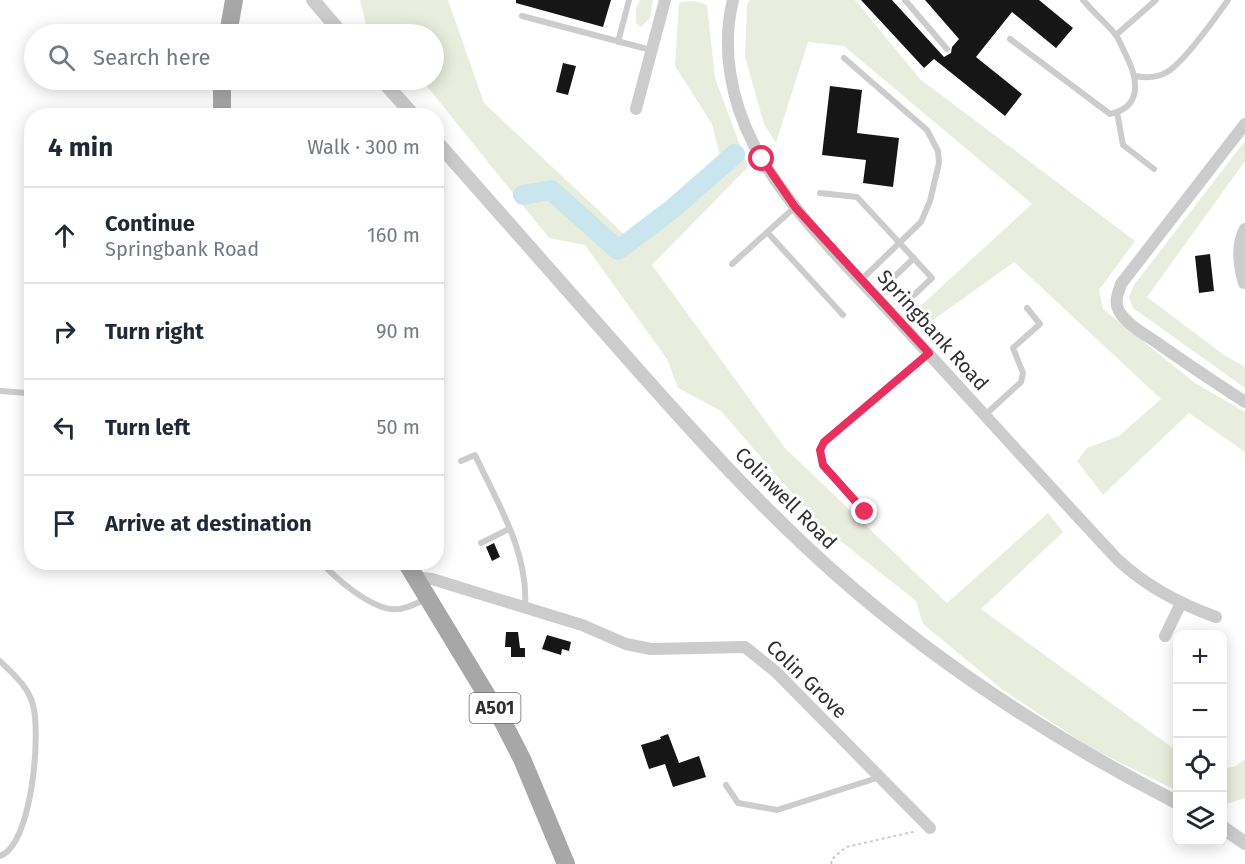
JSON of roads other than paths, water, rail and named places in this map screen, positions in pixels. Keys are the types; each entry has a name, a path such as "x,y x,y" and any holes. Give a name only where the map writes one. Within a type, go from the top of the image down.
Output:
{"main road":[{"path":"230,24 234,0"},
{"path":"222,90 222,108"},
{"name":"A501","path":"410,570 503,722 522,759 566,864"}],"street":[{"path":"313,0 333,24"},
{"path":"636,109 665,0"},
{"name":"Springbank Road","path":"733,0 727,30 727,51 737,99 753,142 771,174 795,207 1118,560 1144,582 1181,603 1216,617"},
{"path":"391,90 407,108"},
{"path":"1245,124 1121,284 1117,296 1118,308 1137,329 1245,402"},
{"name":"Colinwell Road","path":"444,150 680,417 782,524 836,574 933,653 1015,710 1077,749 1173,800"},
{"path":"1244,283 1234,267 1245,229"},
{"name":"Colin Grove","path":"416,582 422,578 432,579 582,626 626,644 651,649 745,646 776,672 930,828"},
{"path":"1166,636 1181,603"},
{"path":"1227,827 1245,829"},
{"path":"1227,830 1245,843"}],"lane":[{"path":"618,42 628,0"},
{"path":"905,0 947,49"},
{"path":"1010,39 1110,114 1117,112 1133,99 1136,90 1135,76 1116,36 1083,0"},
{"path":"1116,36 1156,0"},
{"path":"1135,76 1148,78 1168,72 1228,0"},
{"path":"522,16 652,51"},
{"path":"844,58 927,130 938,151 939,163 928,206 921,222 861,280"},
{"path":"1117,112 1123,145 1155,169"},
{"path":"820,193 857,197 901,243 932,278 914,295"},
{"path":"732,264 795,207"},
{"path":"767,232 843,315"},
{"path":"894,277 914,258"},
{"path":"985,415 1021,382 1023,373 1013,348 1040,324 1027,308"},
{"path":"865,512 823,465 820,450 824,442 929,353"},
{"path":"0,391 24,393"},
{"path":"461,461 475,455 509,529 522,562 525,607"},
{"path":"481,543 509,529"},
{"path":"328,570 336,579 356,592 390,609 416,604 426,598"},
{"path":"0,661 28,691 36,723 31,790 19,836 8,852 0,856"},
{"path":"726,785 738,803 777,810 880,777"}],"waterway":[{"path":"523,195 551,190 618,250 671,210 735,154"}]}
